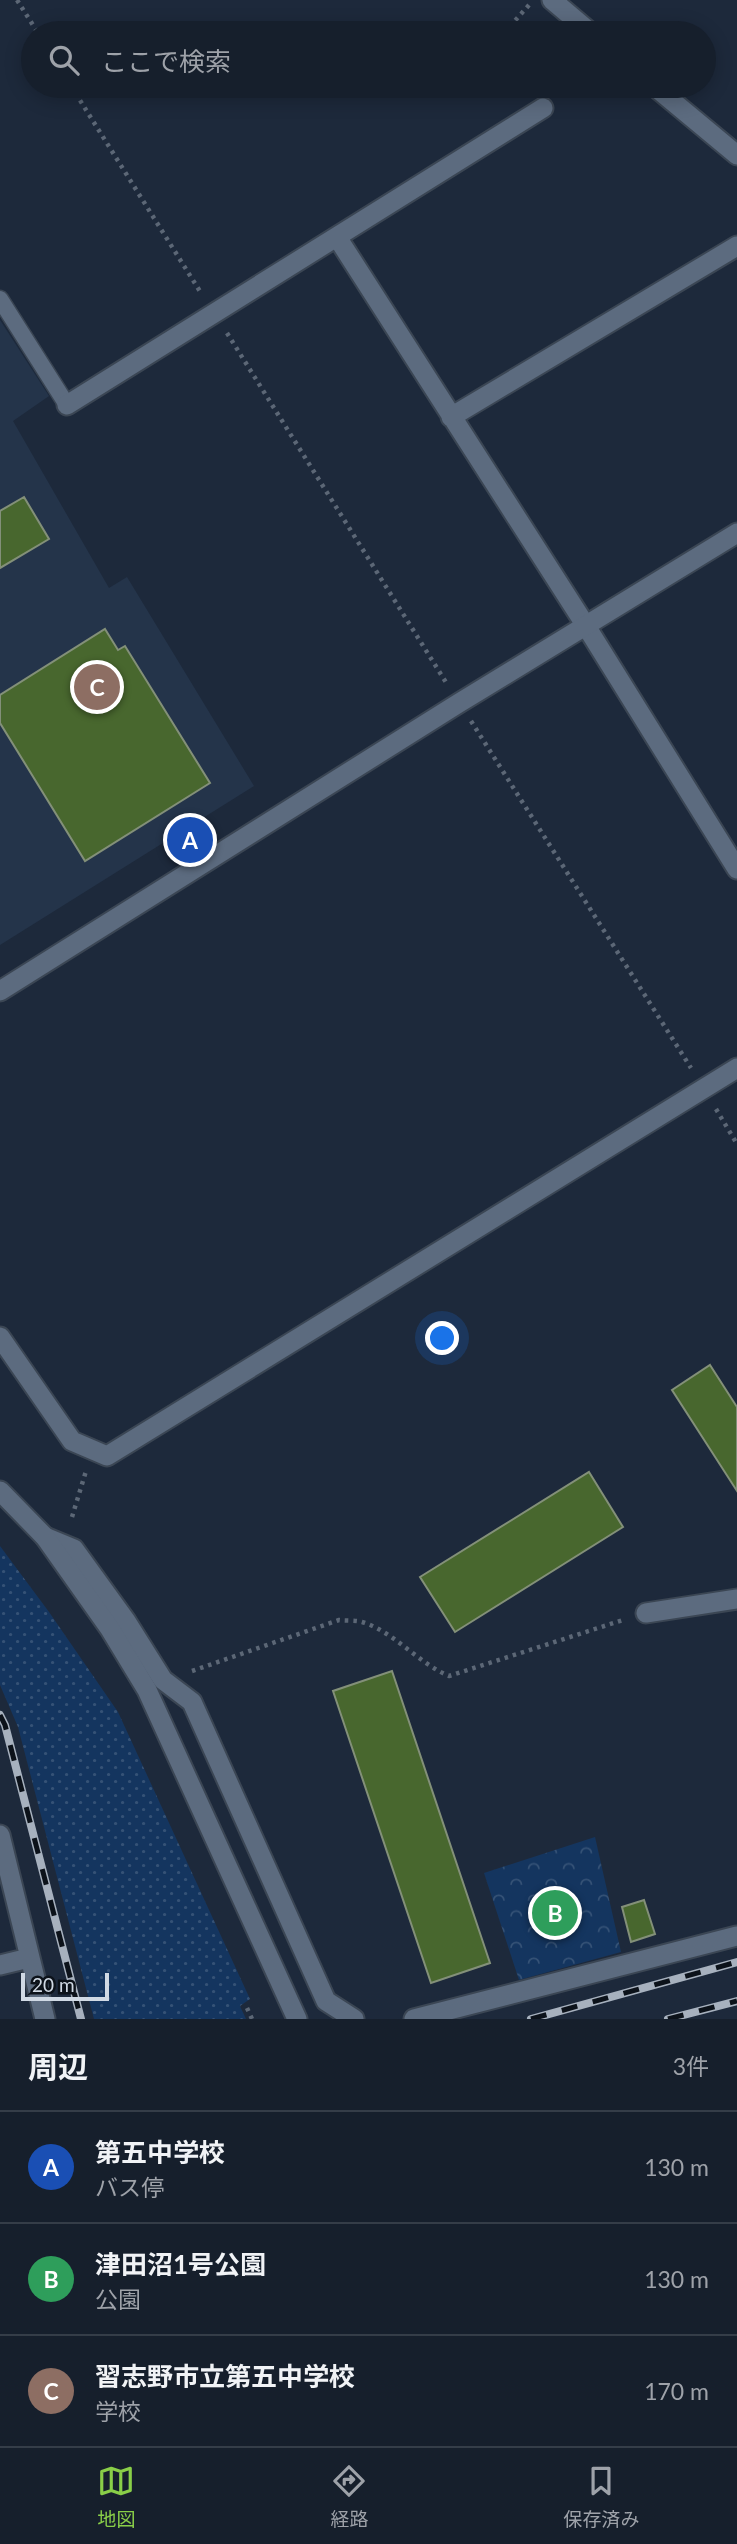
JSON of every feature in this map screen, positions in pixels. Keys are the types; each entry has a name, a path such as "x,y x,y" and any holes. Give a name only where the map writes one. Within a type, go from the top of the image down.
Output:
{"street":[{"path":"552,0 577,21"},
{"path":"668,98 737,155"},
{"path":"67,405 542,108"},
{"path":"337,237 586,626 737,869"},
{"path":"451,417 737,246"},
{"path":"0,991 459,703 737,533"},
{"path":"0,1337 72,1441 107,1457 737,1068"},
{"path":"0,1491 45,1537 110,1629 147,1690 297,2019"},
{"path":"45,1537 74,1549 126,1621 163,1680 192,1702 326,2001 354,2019"},
{"path":"646,1613 737,1599"},
{"path":"0,1835 45,2019"},
{"path":"414,2019 737,1936"},
{"path":"0,1965 29,1958"}],"lane":[{"path":"0,299 67,405"}],"path":[{"path":"17,0 30,21"},
{"path":"515,21 534,0"},
{"path":"79,98 737,1144"},
{"path":"72,1517 93,1450"},
{"path":"181,1674 339,1620 362,1622 382,1632 433,1669 449,1676 646,1613"},
{"path":"247,2008 252,2019"}],"shaded area":[{"path":"0,320 49,396 13,421 109,588 127,577 254,786 0,945"}],"green space":[{"path":"0,1546 118,1712 250,1999 240,2006 246,2019 94,2019 18,1727 0,1685"},
{"path":"595,1837 621,1952 519,1980 484,1873"}],"building":[{"path":"24,497 49,539 0,568 0,511"},
{"path":"105,629 118,650 125,646 210,783 85,861 0,723 0,695"},
{"path":"710,1365 737,1407 737,1491 672,1390"},
{"path":"589,1472 623,1527 455,1632 420,1577"},
{"path":"392,1671 490,1963 431,1983 333,1691"},
{"path":"644,1900 655,1934 631,1942 622,1907"}],"railway":[{"path":"0,1715 5,1725 81,2019"},
{"path":"531,2019 737,1962"},
{"path":"668,2019 737,2001"}],"place":[{"name":"習志野市立第五中学校","path":"97,687"},
{"name":"第五中学校","path":"190,840"},
{"name":"津田沼1号公園","path":"555,1913"}]}
